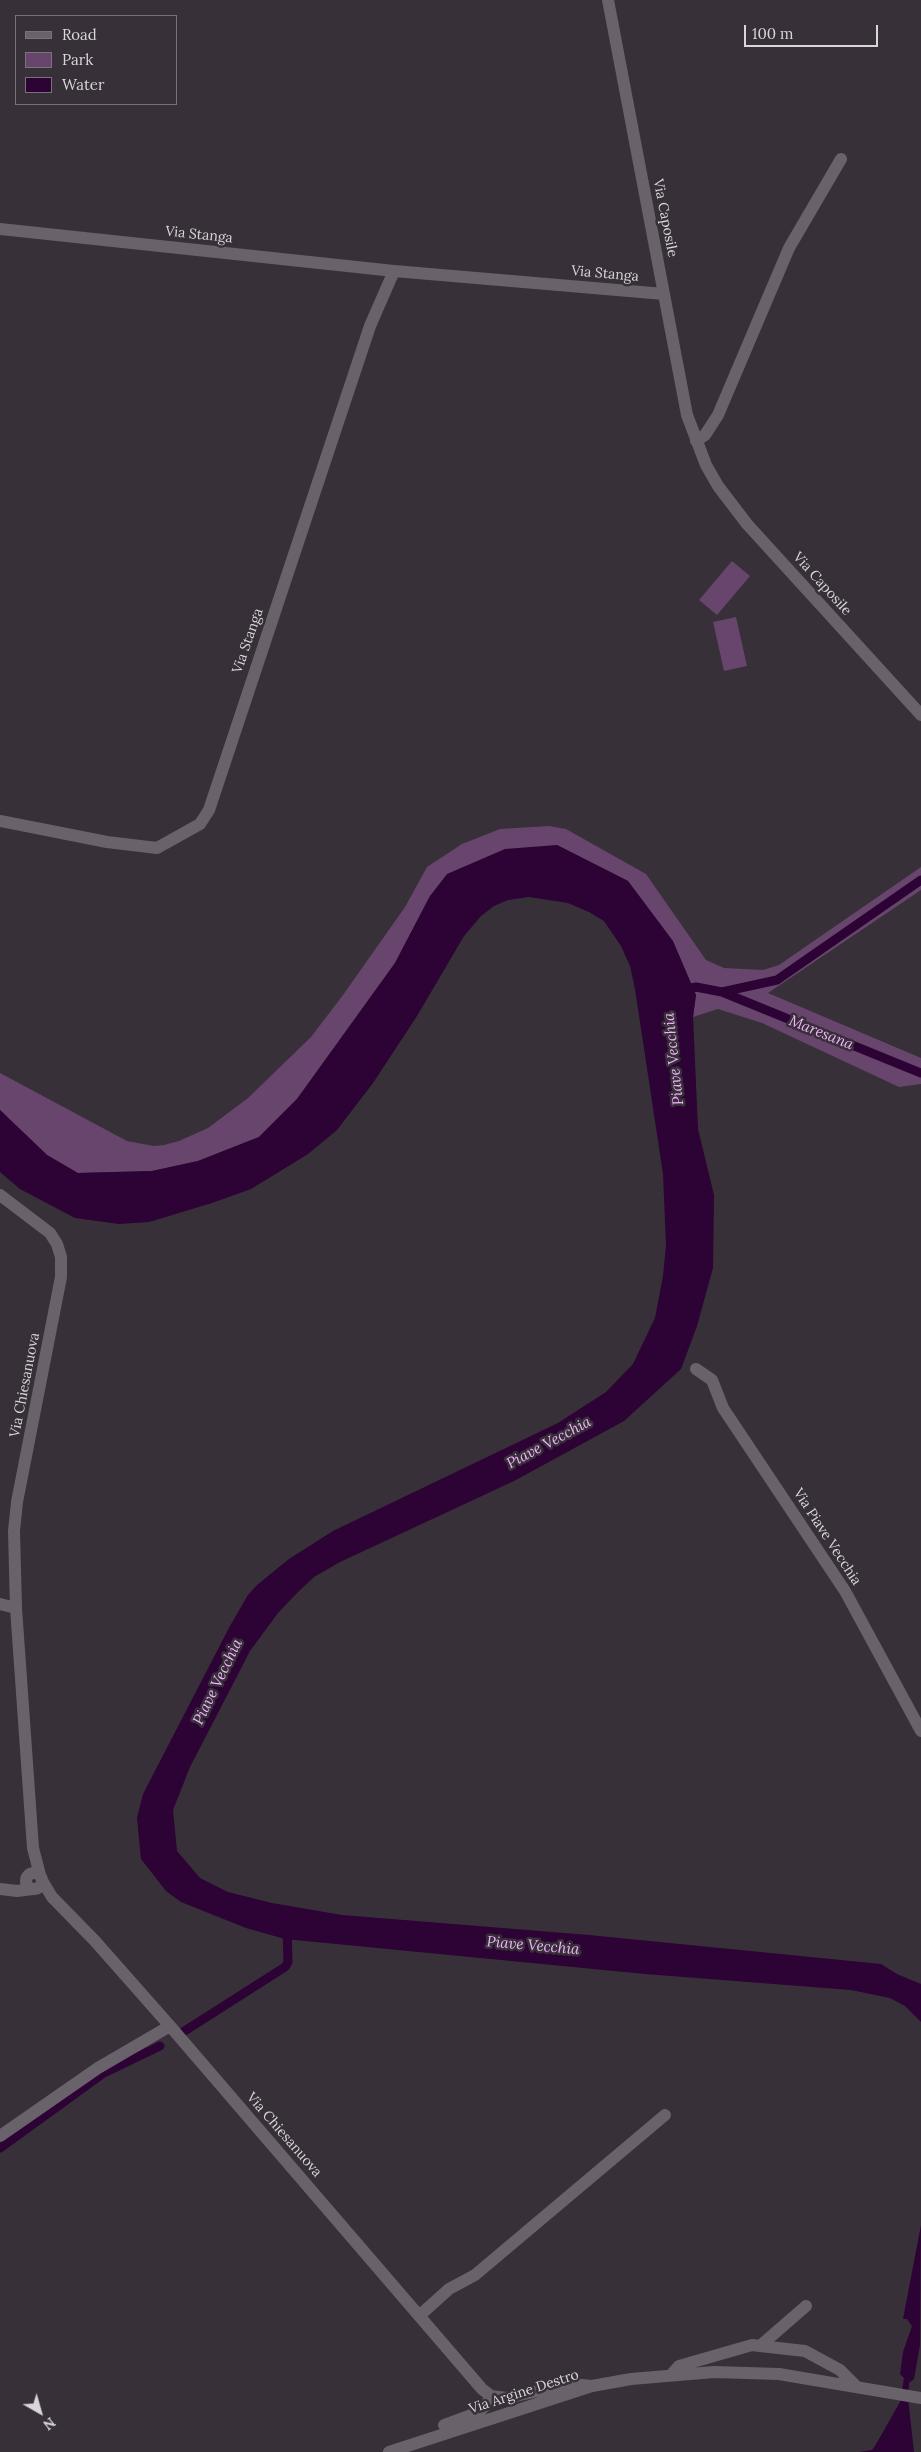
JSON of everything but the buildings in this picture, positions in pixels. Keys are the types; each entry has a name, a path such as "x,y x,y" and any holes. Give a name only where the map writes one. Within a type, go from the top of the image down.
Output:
{"street":[{"name":"Via Caposile","path":"608,0 687,415 696,442 718,486 747,524 921,715"},
{"path":"696,442 705,435 718,415 789,248 841,159"},
{"name":"Via Stanga","path":"0,229 394,271 664,294"},
{"name":"Via Stanga","path":"0,821 107,842 157,848 200,824 209,810 370,326 394,271"},
{"name":"Via Chiesanuova","path":"0,1195 50,1233 57,1244 61,1257 61,1276 17,1502 14,1546 16,1608 34,1882 52,1897 95,1941 474,2381 491,2396"},
{"name":"Via Piave Vecchia","path":"696,1370 712,1380 723,1408 845,1591 921,1731"},
{"path":"0,1604 16,1608"},
{"path":"0,1888 16,1891 34,1882"},
{"path":"0,2136 98,2068 170,2026"},
{"path":"419,2316 449,2289 475,2276 665,2115"},
{"path":"760,2346 806,2306"},
{"name":"Via Argine Destro","path":"671,2375 679,2366 752,2345 805,2351 840,2370 857,2387"},
{"name":"Via Argine Destro","path":"389,2452 592,2386 671,2375 714,2372 779,2374 908,2395"},
{"path":"417,2443 437,2428 479,2412 486,2406 491,2396 506,2398 570,2384 592,2386"}],"green space":[{"path":"732,561 750,576 717,615 699,600"},
{"path":"736,617 747,666 724,671 713,622"},
{"path":"549,826 566,829 646,874 706,960 724,968 763,970 779,965 921,867 921,890 768,993 921,1058 921,1084 899,1087 762,1023 718,1009 693,1017 696,995 673,942 628,881 557,845 430,896 395,963 297,1099 259,1137 198,1161 152,1171 77,1173 47,1155 0,1110 0,1073 127,1141 154,1146 164,1145 179,1141 208,1128 248,1098 311,1037 405,907 427,867 462,844 500,829"}],"water":[{"name":"Piave Vecchia","path":"557,845 628,881 673,941 696,995 693,1017 698,1129 714,1195 713,1268 697,1326 681,1369 624,1421 514,1481 340,1562 314,1577 297,1593 278,1613 250,1651 190,1767 173,1810 177,1851 200,1878 228,1892 272,1903 342,1915 589,1935 881,1964 897,1974 921,1984 921,2022 905,2006 890,1998 851,1990 645,1974 285,1939 246,1928 181,1902 166,1891 141,1859 137,1818 143,1794 230,1626 248,1595 257,1585 289,1559 333,1531 558,1423 606,1392 633,1364 655,1318 663,1276 666,1245 663,1174 635,989 630,966 621,946 604,921 589,912 568,903 529,897 508,900 494,906 481,916 464,936 417,1016 373,1083 337,1130 308,1154 251,1189 149,1222 119,1224 75,1218 20,1189 0,1172 0,1110 47,1155 78,1173 152,1171 198,1161 259,1137 297,1099 395,963 430,896 447,874 505,849"},
{"path":"921,2225 920,2345 914,2379 909,2383 908,2398 914,2452 859,2452 872,2450 900,2402 904,2378 900,2374 903,2352 912,2326 907,2319 903,2319"}],"waterway":[{"path":"682,990 696,987 722,992 777,980 921,880"},
{"name":"Maresana","path":"722,992 921,1073"},
{"path":"183,2032 285,1967 288,1962 287,1927"},
{"path":"0,2148 102,2074 160,2046"}]}
